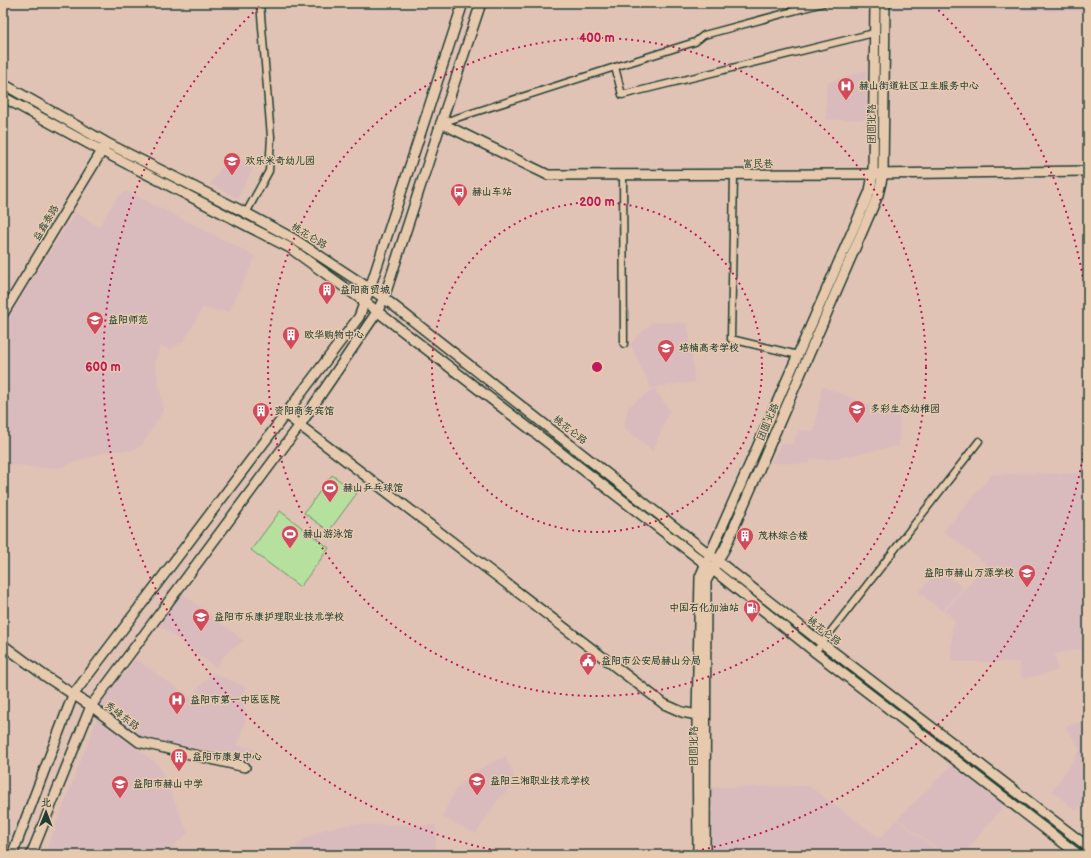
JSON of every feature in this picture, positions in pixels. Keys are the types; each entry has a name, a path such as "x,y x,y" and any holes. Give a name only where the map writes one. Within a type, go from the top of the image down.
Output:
{"main road":[{"path":"12,855 74,695 359,317 370,288 463,3"},
{"path":"31,855 91,706 300,426 377,312 384,298 440,123 481,3"},
{"name":"团圆北路","path":"708,566 719,561 732,534 878,195 874,33 875,3"},
{"name":"团圆北路","path":"698,855 706,581 710,555 878,174 885,3"},
{"name":"桃花仑路","path":"3,84 107,143 246,213 294,239 370,288 822,643 1088,847"},
{"name":"桃花仑路","path":"3,97 102,151 290,248 365,302 708,566 815,652 1079,855"},
{"name":"富民巷","path":"440,123 548,174 734,175 1088,171"},
{"name":"益鑫泰路","path":"3,314 107,143"},
{"path":"285,414 664,704 682,712 701,716"},
{"name":"秀峰东路","path":"3,645 91,706 139,742 245,767"},
{"name":"团圆北路","path":"701,716 705,855"}],"street":[{"path":"246,213 269,171 271,137 260,3"},
{"path":"440,123 695,42 704,35 823,3"},
{"path":"614,67 622,96 874,33"},
{"path":"623,175 624,344"},
{"path":"734,175 731,339 798,355"},
{"path":"815,652 979,441"}],"shaded area":[{"path":"892,3 1086,3 1088,11 892,10"},
{"name":"赫山街道社区卫生服务中心","path":"866,70 866,120 826,120 826,83"},
{"name":"欢乐米奇幼儿园","path":"233,152 253,168 238,198 210,184"},
{"name":"益阳师范","path":"127,191 256,256 229,312 202,308 183,342 170,350 160,346 155,363 164,410 142,446 130,451 109,451 59,468 39,468 3,464 3,326 75,212 99,227 116,198"},
{"name":"培楠高考学校","path":"652,322 688,323 695,382 651,388 630,344"},
{"name":"多彩生态幼稚园","path":"822,386 900,417 899,446 828,460 812,459 808,464 771,463 780,444 792,444 799,430 814,431"},
{"path":"654,388 670,410 653,451 624,428 628,407"},
{"name":"益阳市赫山万源学校","path":"1088,473 1088,648 1055,654 1058,671 1022,679 1019,662 951,662 952,626 956,622 945,611 986,564 944,531 992,474"},
{"path":"939,568 963,588 942,612 919,592"},
{"name":"益阳市乐康护理职业技术学校","path":"181,592 244,641 231,649 223,657 216,668 157,624"},
{"name":"益阳市第一中医医院","path":"136,659 190,697 212,673 245,686 245,724 237,745 256,749 254,763 139,737 97,707"},
{"name":"益阳市赫山中学","path":"97,718 159,765 188,833 163,855 44,855"},
{"path":"1088,720 1088,799 1076,811 1052,791 1080,750 1065,726"},
{"name":"益阳三湘职业技术学校","path":"505,756 517,782 496,802 476,834 442,817 455,790 462,783 476,771"},
{"path":"952,765 1005,805 963,855 946,855 897,819"},
{"path":"809,786 880,838 897,820 944,855 711,855 710,787"},
{"path":"354,824 436,825 436,855 287,855 306,838 325,829"}],"green space":[{"name":"赫山乒乓球馆","path":"332,475 357,493 329,531 304,513"},
{"name":"赫山游泳馆","path":"280,511 329,548 300,587 251,550"}],"place":[{"name":"赫山街道社区卫生服务中心","path":"846,101"},
{"name":"欢乐米奇幼儿园","path":"232,176"},
{"name":"赫山车站","path":"459,207"},
{"name":"益阳商贸城","path":"327,305"},
{"name":"益阳师范","path":"95,335"},
{"name":"欧华购物中心","path":"291,350"},
{"name":"培楠高考学校","path":"666,363"},
{"name":"多彩生态幼稚园","path":"857,424"},
{"name":"资阳商务宾馆","path":"261,426"},
{"name":"赫山乒乓球馆","path":"330,503"},
{"name":"赫山游泳馆","path":"290,549"},
{"name":"茂林综合楼","path":"745,551"},
{"name":"益阳市赫山万源学校","path":"1027,588"},
{"name":"中国石化加油站","path":"752,623"},
{"name":"益阳市乐康护理职业技术学校","path":"201,632"},
{"name":"益阳市公安局赫山分局","path":"588,676"},
{"name":"益阳市第一中医医院","path":"177,715"},
{"name":"益阳市康复中心","path":"179,772"},
{"name":"益阳三湘职业技术学校","path":"477,796"},
{"name":"益阳市赫山中学","path":"120,799"}]}
